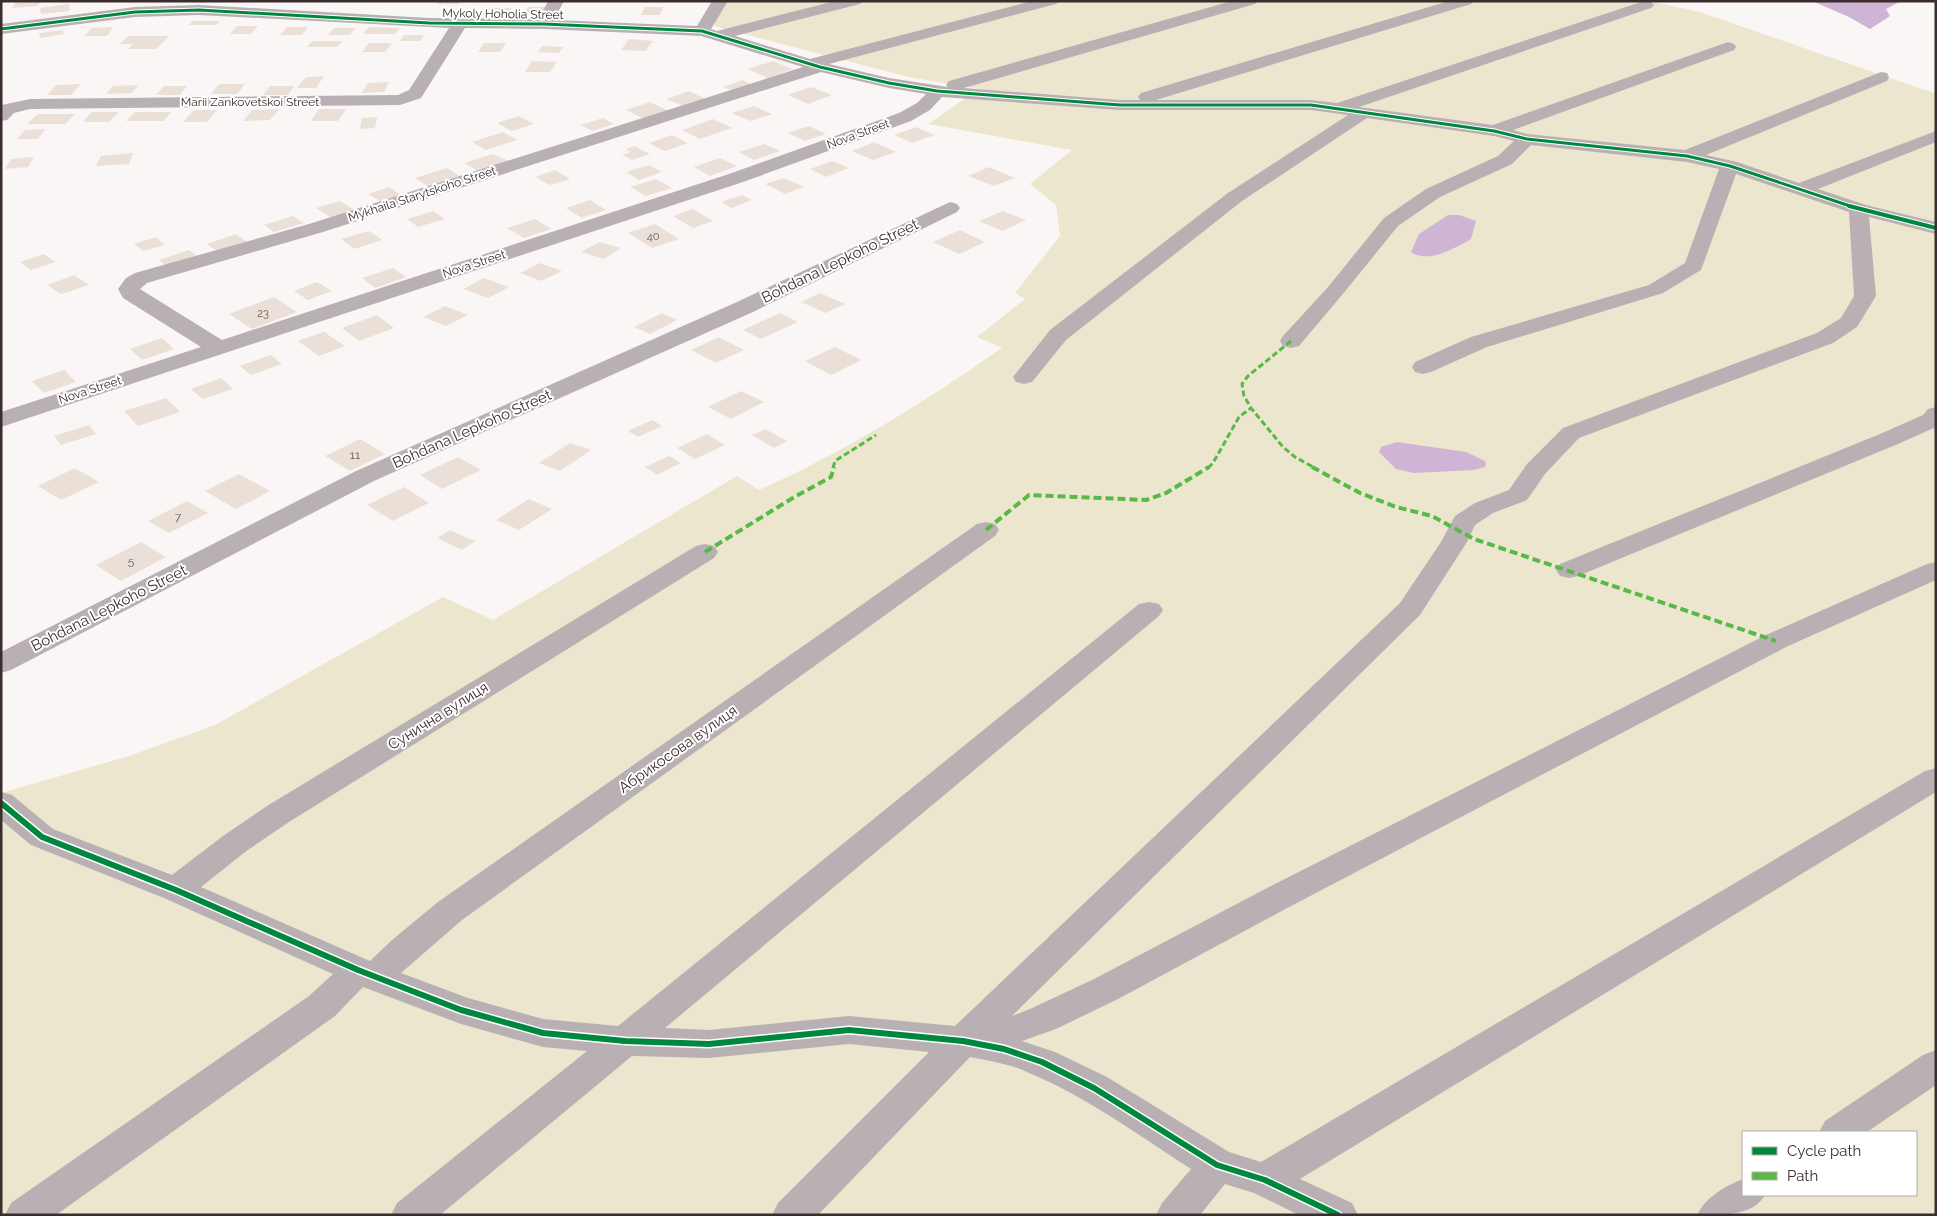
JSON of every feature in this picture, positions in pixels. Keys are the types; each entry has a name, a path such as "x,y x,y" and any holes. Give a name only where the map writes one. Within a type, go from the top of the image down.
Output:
{"street":[{"path":"89,1 135,12"},
{"path":"544,24 556,1"},
{"path":"720,1 710,33 855,1"},
{"path":"816,65 1051,1"},
{"path":"937,91 1250,1"},
{"path":"1120,104 1466,1"},
{"name":"Mykoly Hoholia Street","path":"1,29 202,5 460,23 544,24 710,33 816,65 889,83 937,91 1120,104 1311,106 1338,108 1494,131 1527,139 1687,156 1730,166 1859,209 1936,228"},
{"path":"1338,108 1646,5"},
{"name":"Marii Zankovetskoi Street","path":"2,115 8,109 30,104 400,100 416,94 460,23"},
{"path":"1494,131 1728,47"},
{"name":"Mykhaila Starytskoho Street","path":"219,348 131,293 129,289 132,283 139,278 316,228 816,65"},
{"path":"1687,156 1882,77"},
{"name":"Nova Street","path":"1,419 736,178 905,117 925,107 937,91"},
{"path":"1024,378 1058,335 1073,323 1235,197 1365,112"},
{"path":"1800,189 1936,136"},
{"path":"1291,342 1391,222 1433,193 1505,160 1527,139"},
{"path":"1423,367 1479,342 1656,289 1694,266 1730,166"},
{"name":"Bohdana Lepkoho Street","path":"1,664 365,476 745,307 950,208"},
{"path":"792,1215 963,1041 1410,609 1454,542 1464,521 1484,508 1518,495 1536,469 1571,432 1826,338 1849,322 1865,296 1859,209"},
{"path":"1569,570 1889,439 1931,420 1936,414"},
{"name":"Абрикосова вулиця","path":"26,1215 404,949 450,911 986,530"},
{"name":"Сунична вулиця","path":"176,890 234,844 278,814 705,552"},
{"path":"963,1041 1012,1030 1061,1011 1776,641 1936,570"},
{"path":"411,1215 1149,610"},
{"path":"1265,1180 1936,778"},
{"path":"1,803 42,837 176,890 367,974 461,1010 543,1033 625,1041 709,1044 849,1030 963,1041 1004,1049 1051,1066 1094,1088 1217,1165 1265,1180 1338,1215"},
{"path":"1839,1131 1936,1065"},
{"path":"1176,1215 1217,1165"},
{"path":"1717,1215 1745,1196"}],"shaded area":[{"path":"725,1 1649,1 1700,12 1936,94 1936,1215 1,1215 1,793 129,756 215,725 443,597 493,620 737,476 759,490 822,460 884,425 1002,348 977,337 1025,299 1015,293 1060,236 1056,205 1030,184 1072,150 928,124 979,89 908,77 713,26"},
{"path":"1812,1 1901,1 1886,9 1890,16 1870,29 1849,17"},
{"path":"1448,215 1459,215 1476,221 1471,239 1434,256 1418,255 1411,252 1419,234"},
{"path":"1397,442 1466,452 1485,461 1486,464 1485,467 1474,470 1414,473 1396,469 1379,452 1381,447"}],"building":[{"path":"41,1 38,6 12,8 16,2"},
{"path":"439,1 462,1 459,4 437,4"},
{"path":"69,4 70,11 41,14 40,8"},
{"path":"528,7 551,7 547,15 523,15"},
{"path":"645,7 663,7 660,15 641,15"},
{"path":"485,8 512,8 506,16 479,16"},
{"path":"193,21 220,21 216,25 189,25"},
{"path":"237,26 258,26 251,34 230,34"},
{"path":"113,27 107,36 85,36 91,28"},
{"path":"287,27 308,27 302,35 280,35"},
{"path":"369,27 400,28 395,34 363,34"},
{"path":"334,28 356,28 350,35 328,35"},
{"path":"63,30 64,34 40,38 39,33"},
{"path":"404,35 424,35 420,41 400,41"},
{"path":"128,36 169,36 156,49 128,49 133,44 120,44"},
{"path":"629,39 653,41 645,51 621,50"},
{"path":"312,41 342,41 337,47 307,47"},
{"path":"369,43 392,43 385,52 362,52"},
{"path":"484,43 506,43 500,52 478,52"},
{"path":"542,46 563,47 559,53 538,52"},
{"path":"532,61 557,62 550,72 525,72"},
{"path":"773,61 793,69 768,78 747,69"},
{"path":"324,76 316,88 297,88 306,77"},
{"path":"742,80 753,85 734,91 723,87"},
{"path":"389,82 384,92 362,93 368,83"},
{"path":"81,84 71,95 47,95 56,85"},
{"path":"219,84 245,84 237,94 211,94"},
{"path":"139,85 132,93 106,94 113,86"},
{"path":"164,86 187,86 180,95 156,95"},
{"path":"270,86 294,86 288,95 263,95"},
{"path":"811,87 832,95 808,104 788,95"},
{"path":"689,91 706,99 683,106 666,99"},
{"path":"650,102 669,111 644,119 626,110"},
{"path":"754,106 772,114 750,121 732,113"},
{"path":"279,109 270,120 243,121 252,110"},
{"path":"319,109 346,109 338,121 311,121"},
{"path":"194,110 217,110 207,122 183,122"},
{"path":"92,112 119,112 109,122 83,122"},
{"path":"135,112 171,112 164,121 126,121"},
{"path":"38,114 75,114 65,124 27,124"},
{"path":"519,116 534,124 512,131 497,123"},
{"path":"377,117 375,128 360,129 362,118"},
{"path":"603,118 614,124 592,131 581,125"},
{"path":"713,119 732,128 700,139 682,130"},
{"path":"809,126 826,134 805,141 788,133"},
{"path":"916,127 935,135 912,143 894,135"},
{"path":"45,129 38,139 17,139 25,130"},
{"path":"503,132 517,140 486,150 472,142"},
{"path":"672,135 688,143 665,151 649,143"},
{"path":"874,142 896,152 873,160 852,151"},
{"path":"764,144 780,151 754,160 739,152"},
{"path":"635,146 650,154 632,160 622,155 631,152 626,149"},
{"path":"133,153 129,164 96,166 101,156"},
{"path":"493,154 508,161 478,171 464,163"},
{"path":"34,157 28,167 5,169 11,159"},
{"path":"720,158 737,166 710,176 694,167"},
{"path":"833,161 849,168 826,177 810,169"},
{"path":"649,165 662,172 639,180 626,172"},
{"path":"989,167 1015,178 994,186 968,176"},
{"path":"447,168 459,176 428,186 415,178"},
{"path":"555,170 570,179 550,185 535,177"},
{"path":"784,178 804,187 785,194 765,184"},
{"path":"656,179 672,188 646,196 630,187"},
{"path":"389,187 401,195 380,201 368,194"},
{"path":"742,195 752,200 731,208 721,202"},
{"path":"590,200 606,210 582,218 566,208"},
{"path":"340,201 354,210 330,217 316,208"},
{"path":"693,209 713,221 693,228 673,216"},
{"path":"433,211 445,219 418,227 407,219"},
{"path":"1003,211 1026,220 1002,231 979,221"},
{"path":"293,216 304,223 274,232 264,225"},
{"path":"535,219 551,229 524,238 507,228"},
{"path":"655,224 679,239 652,248 628,233"},
{"path":"960,230 985,242 959,254 933,242"},
{"path":"369,231 382,240 354,249 341,239"},
{"path":"236,234 247,242 217,251 207,244"},
{"path":"156,237 165,245 143,251 134,244"},
{"path":"599,242 621,248 604,259 581,252"},
{"path":"189,250 199,258 169,268 159,260"},
{"path":"44,254 55,262 31,270 20,262"},
{"path":"540,263 562,271 541,281 520,273"},
{"path":"393,268 406,277 375,288 362,278"},
{"path":"74,275 89,285 61,294 47,285"},
{"path":"484,278 509,287 488,298 463,289"},
{"path":"317,282 332,291 308,300 294,291"},
{"path":"820,293 845,304 826,313 801,302"},
{"path":"274,297 297,312 252,329 229,314"},
{"path":"445,306 468,315 446,326 423,317"},
{"path":"662,313 677,320 650,334 634,327"},
{"path":"780,313 798,322 761,339 743,330"},
{"path":"377,315 394,328 359,341 342,328"},
{"path":"324,332 345,346 319,356 298,341"},
{"path":"719,337 744,350 716,363 691,350"},
{"path":"162,338 174,349 142,360 130,349"},
{"path":"835,347 861,360 831,375 805,361"},
{"path":"271,355 282,364 251,375 240,366"},
{"path":"64,370 76,382 44,393 32,381"},
{"path":"221,378 233,389 203,399 191,389"},
{"path":"741,391 764,402 731,419 708,407"},
{"path":"166,398 180,412 138,426 124,411"},
{"path":"652,420 662,426 638,437 628,431"},
{"path":"89,425 96,434 61,445 54,436"},
{"path":"765,429 787,441 774,448 752,435"},
{"path":"707,434 725,445 695,459 677,448"},
{"path":"360,439 385,454 350,471 325,456"},
{"path":"570,443 591,450 560,471 539,463"},
{"path":"669,456 681,463 657,475 645,467"},
{"path":"458,457 481,470 442,489 420,475"},
{"path":"75,468 99,482 61,500 38,486"},
{"path":"239,474 270,491 236,509 205,491"},
{"path":"404,487 429,503 393,521 367,505"},
{"path":"529,499 552,509 519,530 496,520"},
{"path":"187,501 208,513 169,533 148,521"},
{"path":"450,530 475,541 462,550 437,538"},
{"path":"141,542 166,557 121,581 96,565"}],"marked path":[{"path":"1291,341 1248,376 1242,384 1244,396 1251,408 1283,447 1295,457 1360,493 1396,507 1432,516 1474,539 1776,641"},
{"path":"986,530 1029,495 1146,500 1166,493 1188,478 1206,470 1213,463 1239,417 1251,408"},
{"path":"705,552 796,496 831,477 835,461 876,435"}],"cycle path":[{"path":"1,29 135,12 199,10 429,23 544,24 702,31 820,67 889,83 937,91 1120,105 1311,105 1494,131 1527,139 1687,156 1730,166 1859,209 1936,228"},
{"path":"1,803 42,837 176,890 358,970 461,1010 543,1033 625,1041 709,1044 849,1030 963,1041 1004,1049 1042,1062 1094,1088 1217,1165 1265,1180 1338,1215"}]}
